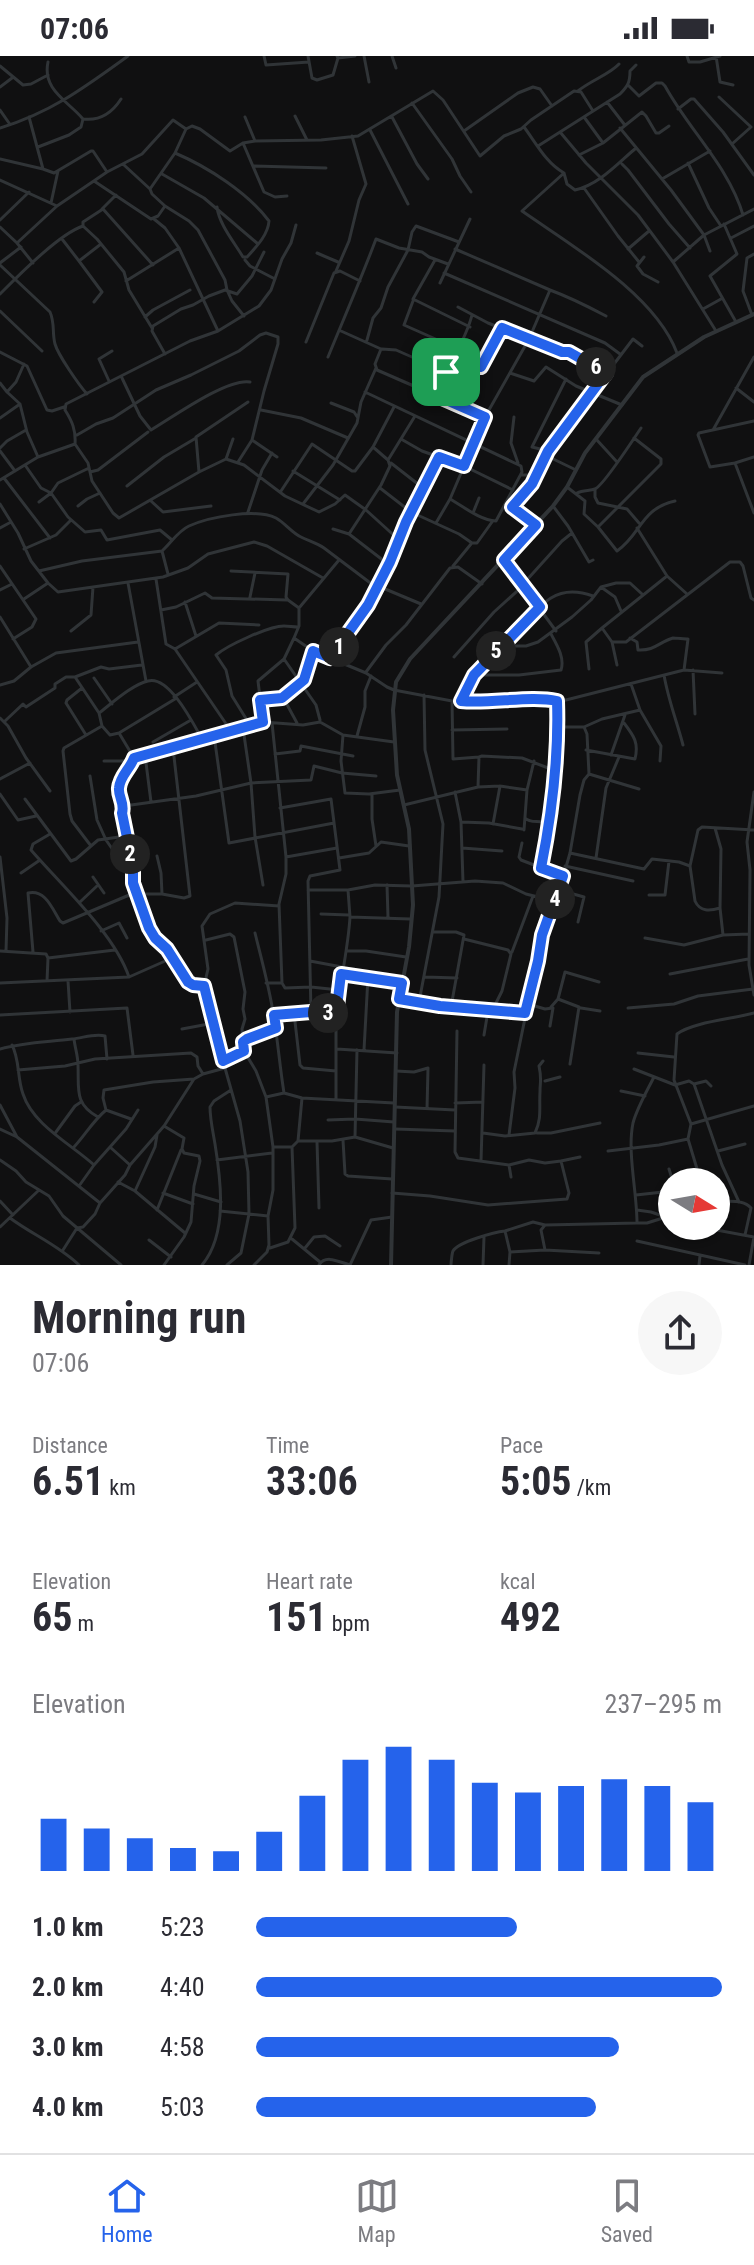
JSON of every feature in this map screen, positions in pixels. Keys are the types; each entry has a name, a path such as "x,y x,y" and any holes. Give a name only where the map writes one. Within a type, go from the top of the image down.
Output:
{"street":[{"path":"0,128 63,101 128,56"},
{"path":"264,56 266,65 309,62"},
{"path":"285,56 285,63"},
{"path":"308,56 312,78 317,80 333,75 338,57 355,56"},
{"path":"364,56 369,82"},
{"path":"392,56 396,68"},
{"path":"687,56 689,62 717,56 720,82 733,85"},
{"path":"48,62 48,75 57,96 83,119 99,119 121,99"},
{"path":"150,189 175,153 186,129 192,126 230,151 243,143 255,141 358,136 429,92 436,92 480,156 504,136 524,127 566,95 616,69 619,64"},
{"path":"538,147 620,94 628,85 630,71 636,65"},
{"path":"0,66 23,85 48,75"},
{"path":"0,87 12,78"},
{"path":"628,85 639,96 656,83 662,83 710,151 737,198 743,215"},
{"path":"464,131 518,93 533,87 540,89 552,106"},
{"path":"578,91 593,111"},
{"path":"719,97 753,129 732,144"},
{"path":"678,109 694,99 714,120 754,175"},
{"path":"607,102 636,148 704,235 710,251"},
{"path":"412,103 471,192"},
{"path":"0,110 10,124"},
{"path":"579,155 603,143 642,112 656,133 669,126"},
{"path":"295,116 307,140"},
{"path":"584,116 603,143"},
{"path":"29,117 43,169"},
{"path":"245,117 255,141"},
{"path":"392,117 428,179"},
{"path":"38,147 69,135 81,127 83,119"},
{"path":"17,243 57,206 107,172 142,154 173,120 186,129"},
{"path":"524,127 555,168 564,173 567,184 579,190 620,164 636,148"},
{"path":"370,130 408,204"},
{"path":"560,132 600,178 633,209 673,262 716,331"},
{"path":"306,342 349,241 366,184 352,136"},
{"path":"243,143 264,192 275,197 287,196"},
{"path":"0,159 54,173 93,151 107,172"},
{"path":"662,179 710,151"},
{"path":"175,153 210,171 260,208 270,225 245,258"},
{"path":"688,163 709,208 731,238 737,254 710,276 736,322"},
{"path":"620,164 690,248"},
{"path":"124,165 165,206 198,230 225,280 232,301 244,316"},
{"path":"749,168 754,165"},
{"path":"253,166 326,168"},
{"path":"51,203 58,171"},
{"path":"564,173 522,211 616,276 659,322 677,353"},
{"path":"162,174 217,207 258,244"},
{"path":"0,180 57,206"},
{"path":"93,181 165,228 179,248 218,331"},
{"path":"583,187 639,262"},
{"path":"0,220 29,192"},
{"path":"83,226 83,222 116,195"},
{"path":"154,219 165,206"},
{"path":"217,207 217,213 246,262 275,279"},
{"path":"102,209 153,265"},
{"path":"673,262 704,235 754,209"},
{"path":"440,283 470,219"},
{"path":"0,352 24,364 47,410 50,412 64,407 109,381 203,335 218,331 263,303 291,243 296,225"},
{"path":"0,294 74,229 83,226"},
{"path":"83,226 124,272 139,308 165,355"},
{"path":"366,342 373,318 381,308 416,226 459,242"},
{"path":"731,238 754,226"},
{"path":"0,227 33,263"},
{"path":"628,249 649,231"},
{"path":"62,239 102,292 94,302"},
{"path":"328,357 376,239 422,252 448,264"},
{"path":"79,261 102,244"},
{"path":"21,247 0,264 50,312 57,350 87,394"},
{"path":"126,281 179,248"},
{"path":"455,249 590,306 606,316"},
{"path":"152,328 203,298 227,290 237,294 264,252"},
{"path":"317,253 338,262"},
{"path":"391,1265 399,999 412,919 411,847 400,790 394,690 410,659 553,506 596,439 643,377 716,331 753,315 743,291 747,258 754,254"},
{"path":"644,257 637,266 643,274 658,282"},
{"path":"435,260 413,299 404,325 458,349"},
{"path":"336,271 360,281"},
{"path":"444,273 605,343 620,354"},
{"path":"145,317 190,290"},
{"path":"436,523 450,499 485,417 529,339 550,290"},
{"path":"413,299 470,327"},
{"path":"703,309 722,299"},
{"path":"458,307 529,339 569,352 606,373"},
{"path":"0,311 42,351"},
{"path":"437,396 470,327 472,315"},
{"path":"462,406 502,328"},
{"path":"303,505 359,419 361,402 381,349 340,330"},
{"path":"76,436 136,405 156,390 239,351 266,333 279,339 252,440 238,462"},
{"path":"512,507 532,484 546,453 620,354 633,339 642,346"},
{"path":"381,349 396,350 446,372"},
{"path":"109,381 99,359 112,351"},
{"path":"454,357 481,367"},
{"path":"713,430 754,357"},
{"path":"7,392 16,382 24,364"},
{"path":"510,373 534,381 546,367 591,394 622,405"},
{"path":"376,368 485,417"},
{"path":"121,376 140,416 151,430 230,386 250,382"},
{"path":"566,379 532,447 576,470"},
{"path":"0,383 20,404 38,457"},
{"path":"736,388 754,402"},
{"path":"365,392 518,463"},
{"path":"127,486 164,457 248,402"},
{"path":"331,403 354,412 359,419"},
{"path":"0,418 20,404"},
{"path":"64,407 73,423 75,444 90,470 92,481 119,518 226,459 238,462 280,492 319,512 344,495 399,540"},
{"path":"280,492 312,444 354,472 373,447 394,407"},
{"path":"260,410 301,418 348,438"},
{"path":"349,534 380,488 389,462 415,416"},
{"path":"366,673 472,543 477,543 492,522 498,519 521,475 522,468 511,443 514,417"},
{"path":"754,421 698,434 712,468 754,457"},
{"path":"576,494 581,490 595,489 623,457 641,428"},
{"path":"15,471 0,450 7,441 26,429"},
{"path":"39,502 58,483 90,470 98,470 148,432"},
{"path":"196,438 199,472"},
{"path":"598,527 660,467 661,459 634,438"},
{"path":"226,459 233,439"},
{"path":"401,439 513,490"},
{"path":"596,439 617,462"},
{"path":"252,440 277,457"},
{"path":"50,538 2,479 38,457 75,444"},
{"path":"373,447 423,488"},
{"path":"248,513 260,475 272,453"},
{"path":"330,658 378,587 439,457"},
{"path":"735,463 754,513"},
{"path":"25,465 41,488 51,493 71,520 85,532 101,530 107,540 160,530 172,540"},
{"path":"293,471 340,500"},
{"path":"521,475 537,475"},
{"path":"567,487 585,501 584,514 617,551 655,509 675,501"},
{"path":"380,488 411,512 472,543"},
{"path":"595,489 598,503 629,511 667,576 688,595"},
{"path":"78,506 100,493"},
{"path":"473,513 479,498"},
{"path":"450,499 492,522"},
{"path":"150,500 163,512 211,506"},
{"path":"0,504 24,549 58,592 156,579 188,568 208,554 254,542 267,546 323,578"},
{"path":"506,504 536,525"},
{"path":"553,506 589,562 593,560"},
{"path":"39,571 82,561 162,551 188,526 248,513 276,518 298,536 315,542 378,587 421,604"},
{"path":"24,549 56,535 71,520"},
{"path":"0,528 11,522"},
{"path":"333,529 349,534 384,561 390,562"},
{"path":"454,657 572,533"},
{"path":"162,551 169,575"},
{"path":"263,722 258,681 284,659 298,627 299,608 339,560"},
{"path":"474,675 512,676 561,670 562,658 554,632 540,607 504,560"},
{"path":"612,642 626,642 718,570 735,561 743,566 754,600"},
{"path":"0,566 36,619 13,639"},
{"path":"453,566 482,584"},
{"path":"231,571 288,574 288,600"},
{"path":"250,598 255,573"},
{"path":"589,669 586,642 667,576"},
{"path":"156,579 166,644 175,649 231,731"},
{"path":"23,599 48,583"},
{"path":"128,583 146,681"},
{"path":"501,646 533,645 554,632 601,587 630,583 642,594"},
{"path":"0,590 12,584"},
{"path":"71,631 91,615 93,587"},
{"path":"601,587 615,597 622,612"},
{"path":"461,701 474,675 551,598 582,592 593,596"},
{"path":"161,610 205,593 212,598 288,600 299,608"},
{"path":"185,602 196,636"},
{"path":"0,617 31,667"},
{"path":"175,649 219,623 259,625"},
{"path":"250,725 232,696 226,670 216,655 230,645 265,631 285,626 298,627"},
{"path":"602,628 612,642 617,665"},
{"path":"294,638 313,651 366,673 394,690 452,701 557,701 684,670 722,673"},
{"path":"630,638 637,642 641,651 652,650 673,638 688,639 684,670"},
{"path":"0,685 14,681 56,653 138,642"},
{"path":"260,700 282,698 304,680 313,651"},
{"path":"284,659 318,710 320,722"},
{"path":"50,791 2,720 18,707 23,704 26,707 55,688 55,684 66,677 75,677 101,667 142,665"},
{"path":"693,670 695,714"},
{"path":"664,675 668,699 683,745"},
{"path":"357,736 365,707 364,693 371,676"},
{"path":"75,677 110,735 119,733 197,682"},
{"path":"94,678 112,704"},
{"path":"99,713 152,680 169,687 202,739"},
{"path":"631,684 640,710 661,746 660,761"},
{"path":"82,688 66,703 86,735"},
{"path":"419,1002 441,884 443,824 425,750 424,695"},
{"path":"282,698 298,725"},
{"path":"452,701 453,759 512,756 556,771"},
{"path":"541,868 556,771 557,701"},
{"path":"558,727 584,727 602,719 640,710"},
{"path":"611,755 625,715"},
{"path":"153,742 191,720"},
{"path":"104,761 119,762 263,722 298,725 320,722 343,735 395,742"},
{"path":"272,723 286,857 286,874 279,906 282,983 285,988 339,990"},
{"path":"586,750 635,759 638,745 624,723"},
{"path":"91,846 72,821 63,751 102,726"},
{"path":"509,1135 514,1072 542,935 570,853 580,795 589,774 584,727"},
{"path":"243,728 263,885"},
{"path":"452,730 507,729"},
{"path":"119,733 134,758"},
{"path":"214,735 229,843 334,823"},
{"path":"343,735 341,754 346,794 400,790"},
{"path":"275,754 300,751 301,746 353,756"},
{"path":"33,952 28,893 37,892 48,900 63,923 136,893 190,896 173,748"},
{"path":"145,755 151,802"},
{"path":"478,787 479,757"},
{"path":"596,859 606,788 619,757"},
{"path":"134,758 118,789 124,806 122,813 136,893 155,938 167,949 188,982 204,986"},
{"path":"461,822 523,829 534,761"},
{"path":"0,779 30,763"},
{"path":"124,806 179,799 251,783 311,780 314,766 342,773 376,776"},
{"path":"589,774 639,789"},
{"path":"90,776 97,820 133,883"},
{"path":"493,824 500,786"},
{"path":"404,805 478,787 527,790"},
{"path":"455,792 461,822 463,882"},
{"path":"754,792 752,830 747,842 754,995"},
{"path":"0,794 18,820 36,816"},
{"path":"372,794 376,847"},
{"path":"25,799 71,861 98,840 127,836"},
{"path":"280,808 331,799 340,870 310,876 311,1012"},
{"path":"525,818 531,822 543,821 549,826"},
{"path":"715,828 721,849 723,935"},
{"path":"720,908 704,910 697,906 690,866 698,830 752,830"},
{"path":"50,834 31,848 79,902 124,962 129,977"},
{"path":"339,858 369,853 381,842 411,847"},
{"path":"522,843 521,860 563,876"},
{"path":"286,857 337,848"},
{"path":"462,848 502,851"},
{"path":"570,853 644,869 651,859 690,866"},
{"path":"157,856 162,894"},
{"path":"0,857 7,918 6,951"},
{"path":"21,873 40,860"},
{"path":"649,895 665,895 669,861"},
{"path":"565,866 633,881"},
{"path":"93,877 104,893"},
{"path":"308,890 463,882 503,883 554,901"},
{"path":"79,902 98,885"},
{"path":"387,885 388,918"},
{"path":"336,1098 336,1015 347,951 348,890"},
{"path":"559,890 584,897 578,922"},
{"path":"484,1035 533,896"},
{"path":"227,1265 241,1253 249,1214 246,1156 240,1121 204,986 208,969 202,926 207,916 235,903 279,906"},
{"path":"321,914 412,919"},
{"path":"101,931 119,923 127,938"},
{"path":"432,932 464,935 451,1007"},
{"path":"255,933 274,1015 284,1093"},
{"path":"205,940 230,934 234,937 245,992 244,1051 266,1097 272,1150 273,1190 268,1216 270,1236 268,1249 254,1265"},
{"path":"645,938 684,945 723,935 749,934"},
{"path":"464,939 508,950 511,954"},
{"path":"48,958 115,950"},
{"path":"0,951 46,954 47,981"},
{"path":"347,951 407,957"},
{"path":"0,983 129,977 172,958"},
{"path":"670,974 750,960"},
{"path":"310,961 342,967"},
{"path":"528,1004 545,1009 551,1007 558,999 565,972 599,982"},
{"path":"341,974 402,983"},
{"path":"364,1050 368,977"},
{"path":"423,977 457,978"},
{"path":"68,981 70,1012"},
{"path":"266,983 282,983"},
{"path":"628,1008 674,1004 698,996 753,989"},
{"path":"399,999 525,1013"},
{"path":"558,999 600,1011"},
{"path":"550,1026 551,1007"},
{"path":"570,1064 579,1007"},
{"path":"0,1015 127,1008 133,1057"},
{"path":"274,1015 311,1012 336,1015"},
{"path":"294,1013 300,1065 303,1068 336,1071"},
{"path":"697,1168 688,1139 691,1124 675,1085 677,1034 754,1013"},
{"path":"182,1029 214,1023"},
{"path":"243,1042 276,1028"},
{"path":"457,1031 456,1155 462,1159 509,1165 580,1157"},
{"path":"0,1049 100,1034 105,1036 107,1059"},
{"path":"74,1039 81,1102 87,1111 98,1117"},
{"path":"12,1045 17,1054 19,1081 25,1101 40,1122 94,1165"},
{"path":"337,1049 397,1053"},
{"path":"355,1137 357,1050"},
{"path":"223,1061 244,1051"},
{"path":"638,1053 674,1057"},
{"path":"18,1070 107,1059 194,1054 203,1074"},
{"path":"535,1133 540,1118 543,1081 539,1066 543,1061"},
{"path":"481,1161 484,1065"},
{"path":"106,1110 104,1090 194,1079 225,1068"},
{"path":"396,1071 418,1072 428,1068 427,1109"},
{"path":"634,1069 675,1085 689,1081 694,1084 722,1165 739,1202"},
{"path":"543,1081 560,1077"},
{"path":"637,1223 633,1125 654,1077"},
{"path":"63,1250 77,1228 83,1227 91,1218 164,1126 194,1079"},
{"path":"694,1084 706,1081 711,1086"},
{"path":"202,1265 213,1246 221,1202 210,1107 231,1090"},
{"path":"621,1091 645,1096"},
{"path":"266,1097 284,1093 302,1098 355,1099 455,1110"},
{"path":"217,1160 292,1147 298,1141 302,1098"},
{"path":"56,1134 81,1102"},
{"path":"455,1103 483,1102"},
{"path":"0,1105 17,1137"},
{"path":"691,1124 754,1106"},
{"path":"74,1147 106,1110"},
{"path":"106,1110 131,1119"},
{"path":"79,1186 138,1110"},
{"path":"328,1120 394,1122"},
{"path":"483,1133 551,1133 600,1123"},
{"path":"157,1210 184,1138 164,1126"},
{"path":"0,1129 17,1137 100,1203"},
{"path":"394,1129 455,1131"},
{"path":"135,1191 155,1147 157,1134"},
{"path":"298,1141 355,1137 393,1148"},
{"path":"608,1151 688,1139"},
{"path":"343,1140 345,1174 392,1179"},
{"path":"317,1142 319,1208"},
{"path":"718,1151 745,1144"},
{"path":"110,1147 130,1165"},
{"path":"268,1249 284,1245 292,1239 295,1228 292,1147"},
{"path":"164,1265 191,1222 200,1158 186,1155 182,1149"},
{"path":"0,1160 53,1200 63,1216 121,1265"},
{"path":"392,1193 488,1205 567,1199 569,1193 561,1161"},
{"path":"509,1165 511,1177"},
{"path":"118,1182 135,1191 186,1234"},
{"path":"0,1227 39,1190"},
{"path":"163,1193 193,1204"},
{"path":"636,1195 658,1193"},
{"path":"194,1194 221,1202"},
{"path":"0,1201 24,1229 63,1250 79,1265"},
{"path":"730,1201 746,1203 751,1208 751,1220 745,1235"},
{"path":"637,1210 658,1216"},
{"path":"220,1211 268,1216"},
{"path":"292,1239 319,1264 327,1258 350,1265 371,1220 392,1217"},
{"path":"451,1265 454,1250 487,1234 533,1222 545,1225 647,1223 658,1220"},
{"path":"545,1225 541,1230 545,1250"},
{"path":"505,1231 510,1252 509,1265"},
{"path":"637,1241 747,1265 754,1237 730,1232"},
{"path":"305,1248 314,1237 325,1236 340,1246"},
{"path":"483,1265 484,1237"},
{"path":"149,1240 171,1257"},
{"path":"510,1252 599,1253"},
{"path":"699,1265 700,1256"}],"route":[{"path":"502,328 569,352 606,373 548,451 532,484 512,507 536,525 504,560 540,607 474,675 461,701 557,701 555,790 541,868 563,876 542,935 525,1013 440,1006 399,999 402,983 341,974 336,1015 311,1012 274,1015 276,1028 247,1039 243,1042 244,1051 223,1061 204,986 188,982 167,949 155,938 140,906 133,883 133,867 122,813 124,806 118,789 121,778 128,772 134,758 263,722 260,700 282,698 304,680 313,651 330,658 368,605 439,457 464,466 485,417 437,396 446,372 454,357 481,367 502,328"}]}
